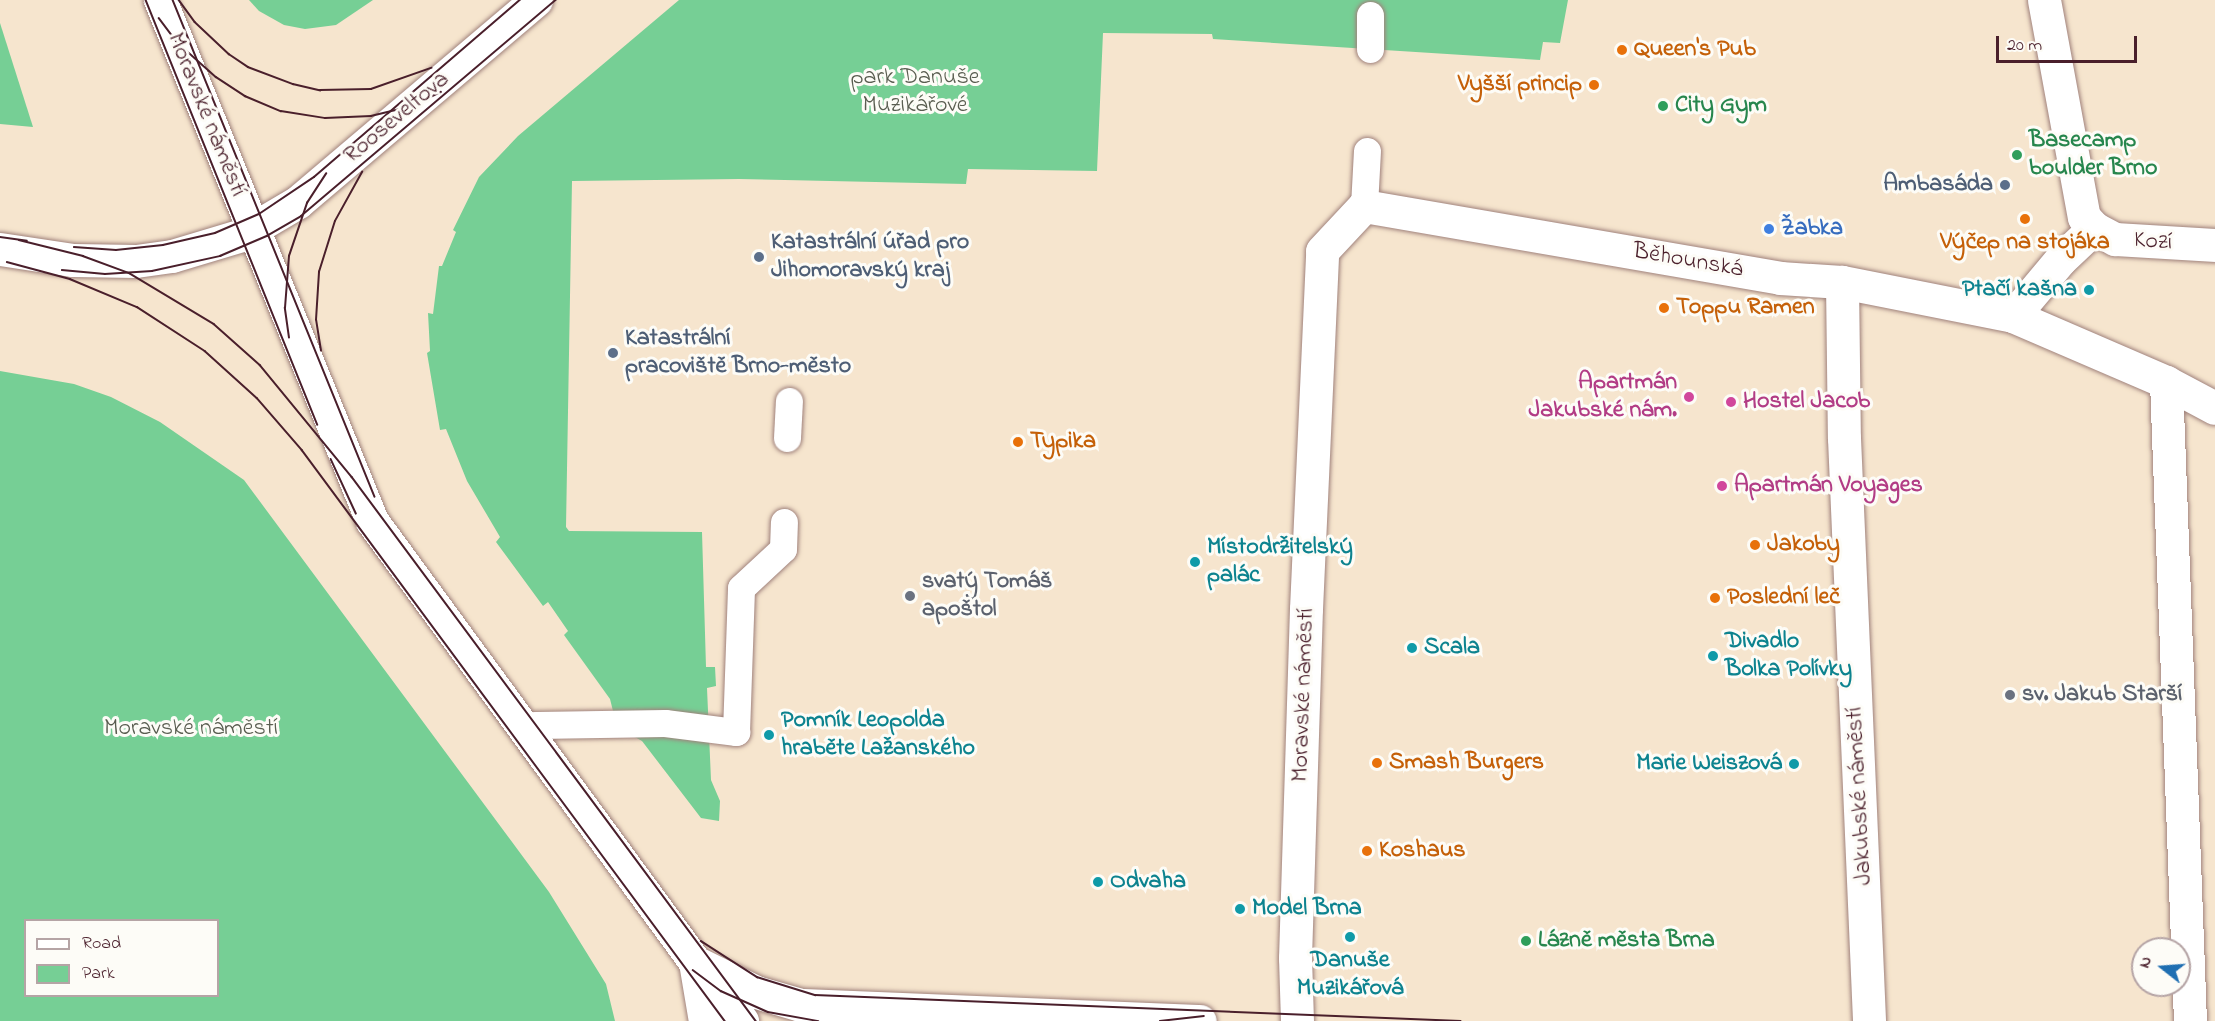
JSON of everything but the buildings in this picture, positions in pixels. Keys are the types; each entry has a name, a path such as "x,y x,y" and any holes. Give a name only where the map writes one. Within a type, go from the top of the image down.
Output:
{"street":[{"name":"Moravské náměstí","path":"160,0 372,521 695,962 721,991 742,1021"},
{"name":"Rooseveltova","path":"253,229 298,202 536,0"},
{"path":"2013,316 2060,260 2094,228 2084,217 2077,188 2044,0"},
{"name":"Moravské náměstí","path":"1298,1021 1295,958 1306,609 1322,251 1364,206"},
{"name":"Běhounská","path":"1364,206 1780,278 1842,282 2013,316 2166,382 2215,408"},
{"name":"Kozí","path":"2094,228 2115,239 2215,245"},
{"path":"0,249 73,260 136,261 172,256 253,229"},
{"name":"Jakubské náměstí","path":"1842,282 1844,438 1869,1021"},
{"path":"2166,382 2190,1021"},
{"name":"Moravské náměstí","path":"695,962 705,1021"},
{"name":"Moravské náměstí","path":"695,962 756,992 801,1005 1200,1021"}],"lane":[{"path":"1370,15 1370,49"},
{"path":"1364,206 1367,151"},
{"path":"787,438 789,401"},
{"path":"525,732 536,725 664,723 736,732 741,588 783,549 784,522"}],"green space":[{"path":"249,0 373,0 336,25 305,29 284,25 259,11"},
{"name":"park Danuše Muzikářové","path":"679,0 1568,0 1560,43 1543,42 1540,60 1213,39 1212,34 1103,33 1097,171 968,169 966,184 739,179 572,181 566,527 569,531 702,532 706,667 715,667 716,686 707,688 711,780 720,801 719,821 701,818 642,741 624,731 615,719 610,699 564,635 568,631 548,602 543,606 496,542 500,537 467,481 446,429 440,430 427,353 430,351 428,313 433,314 439,266 442,266 456,232 453,230 479,177 518,136"},
{"path":"0,23 33,127 0,124"},
{"name":"Moravské náměstí","path":"0,371 74,384 111,397 160,422 244,480 549,892 606,984 615,1021 0,1021"}],"tram line":[{"path":"146,0 318,425"},
{"path":"173,0 375,497"},
{"path":"179,0 195,22 229,54 248,67 293,84 320,90 371,89 431,68"},
{"path":"74,247 116,250 163,245 215,233 259,214 314,177 520,0"},
{"path":"62,270 105,274 152,271 220,256 267,236 301,216 556,0"},
{"path":"159,18 178,43 216,77 245,96 281,111 325,118 371,116 412,106 441,92"},
{"path":"321,351 316,320 319,272 335,221 362,172"},
{"path":"289,338 285,308 289,256 307,203 326,174"},
{"path":"0,237 27,241"},
{"path":"19,240 83,256 129,273 214,324 260,365 352,477 756,1021"},
{"path":"7,262 70,279 137,307 205,351 257,398 302,450 725,1021"},
{"path":"331,459 356,513"},
{"path":"701,941 757,977 815,995 1460,1021"},
{"path":"693,970 721,991 768,1012 818,1021"},
{"path":"1160,1021 1204,1016"}],"place":[{"name":"Queen's Pub","path":"1622,50"},
{"name":"Vyšší princip","path":"1594,85"},
{"name":"City Gym","path":"1663,106"},
{"name":"Basecamp boulder Brno","path":"2017,155"},
{"name":"Ambasáda","path":"2005,185"},
{"name":"Výčep na stojáka","path":"2025,219"},
{"name":"Žabka","path":"1769,229"},
{"name":"Katastrální úřad pro Jihomoravský kraj","path":"759,257"},
{"name":"Ptačí kašna","path":"2089,290"},
{"name":"Toppu Ramen","path":"1664,308"},
{"name":"Katastrální pracoviště Brno-město","path":"613,353"},
{"name":"Apartmán Jakubské nám.","path":"1689,397"},
{"name":"Hostel Jacob","path":"1731,402"},
{"name":"Typika","path":"1018,442"},
{"name":"Apartmán Voyages","path":"1722,486"},
{"name":"Jakoby","path":"1755,545"},
{"name":"Místodržitelský palác","path":"1195,562"},
{"name":"svatý Tomáš apoštol","path":"910,596"},
{"name":"Poslední leč","path":"1715,598"},
{"name":"Scala","path":"1412,648"},
{"name":"Divadlo Bolka Polívky","path":"1713,656"},
{"name":"sv. Jakub Starší","path":"2010,695"},
{"name":"Pomník Leopolda hraběte Lažanského","path":"769,735"},
{"name":"Smash Burgers","path":"1377,763"},
{"name":"Marie Weiszová","path":"1794,764"},
{"name":"Koshaus","path":"1367,851"},
{"name":"Odvaha","path":"1098,882"},
{"name":"Model Brna","path":"1240,909"},
{"name":"Danuše Muzikářová","path":"1350,937"},
{"name":"Lázně města Brna","path":"1526,941"}]}
